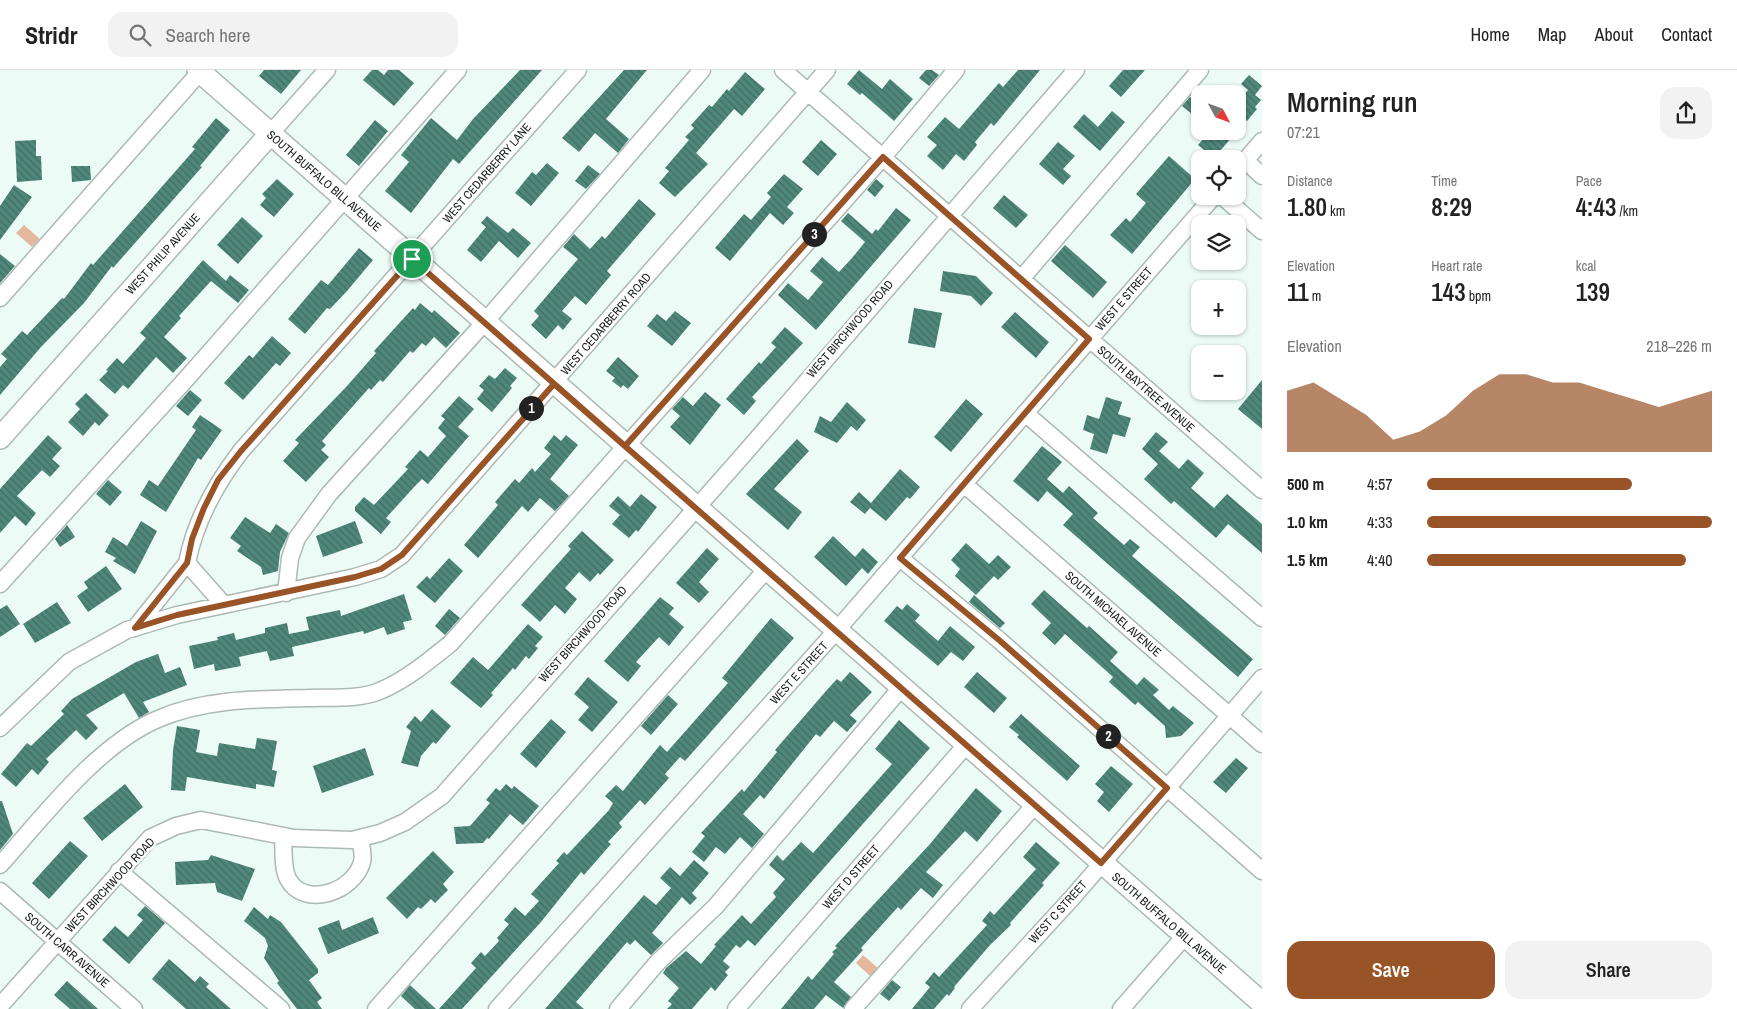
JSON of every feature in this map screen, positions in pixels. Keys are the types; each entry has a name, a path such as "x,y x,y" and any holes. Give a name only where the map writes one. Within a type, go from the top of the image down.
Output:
{"main road":[{"name":"SOUTH BUFFALO BILL AVENUE","path":"199,71 484,323 1262,1003"},
{"name":"WEST PHILIP AVENUE","path":"0,438 270,134"}],"street":[{"name":"WEST PHILIP AVENUE","path":"270,134 327,70"},
{"path":"0,584 188,377 458,70"},
{"name":"WEST CEDARBERRY LANE","path":"135,628 187,563 192,539 218,480 241,451 578,70"},
{"path":"286,593 290,558 297,538 329,494 484,323 702,70"},
{"name":"SOUTH BAYTREE AVENUE","path":"784,70 1262,490"},
{"name":"WEST CEDARBERRY ROAD","path":"0,728 69,662 99,644 135,628 177,615 355,577 381,569 402,555 828,70"},
{"path":"0,864 83,772 117,744 157,719 198,706 243,700 356,695 381,690 427,662 451,643 883,157 956,70"},
{"name":"WEST BIRCHWOOD ROAD","path":"0,1006 150,838 176,826 201,820 284,836 352,840 405,822 442,796 696,508 1076,70"},
{"path":"1021,279 1200,70"},
{"path":"0,298 199,71"},
{"path":"1246,159 1262,141"},
{"path":"1246,168 1262,176"},
{"name":"WEST E STREET","path":"497,1009 836,631 1206,205"},
{"path":"1232,205 1262,231"},
{"path":"1025,413 1262,618"},
{"name":"SOUTH MICHAEL AVENUE","path":"964,484 1262,744"},
{"path":"900,558 999,640 1262,871"},
{"path":"187,563 224,605"},
{"path":"376,1009 766,570"},
{"name":"WEST C STREET","path":"970,1009 1101,863 1262,678"},
{"path":"618,1009 657,963 716,906 901,688"},
{"name":"WEST D STREET","path":"736,1009 966,745"},
{"path":"854,1009 1035,805"},
{"path":"284,836 284,863 288,879 298,889 318,895 333,893 351,881 362,861 360,838"},
{"path":"119,871 281,1009"},
{"name":"SOUTH CARR AVENUE","path":"0,891 128,1007"},
{"path":"1121,1009 1185,936"}],"shaded area":[{"path":"24,225 40,239 32,247 16,233"},
{"path":"863,955 878,968 870,976 856,963"}],"building":[{"path":"264,70 301,70 281,94 259,76"},
{"path":"372,70 378,70 384,75 388,70 399,70 414,83 394,106 363,80"},
{"path":"520,70 542,70 459,164 453,159 411,213 385,191 409,162 401,155 431,118 457,140 473,119"},
{"path":"624,70 647,70 606,119 629,139 618,153 595,133 579,152 562,138"},
{"path":"859,70 882,89 890,79 913,99 894,121 862,93 860,95 847,84"},
{"path":"926,70 932,70 939,75 929,86 919,78"},
{"path":"1018,70 1040,70 994,126 991,123 975,142 977,145 964,161 956,154 943,170 927,156 937,145 927,137 945,117 959,129 999,83 1003,87"},
{"path":"1123,70 1145,70 1121,97 1109,86"},
{"path":"745,72 765,89 742,116 734,109 696,153 708,164 675,197 659,183 669,171 665,168 689,140 685,137 694,128 691,125 709,105 712,107 727,89 729,91"},
{"path":"1249,75 1262,86 1255,95 1261,100 1255,107 1257,109 1247,121 1246,92 1248,90 1246,85 1241,84"},
{"path":"1190,97 1191,98 1191,113 1182,106"},
{"path":"1112,111 1125,122 1100,151 1073,127 1084,114 1098,127"},
{"path":"216,118 230,130 200,166 202,167 113,268 112,266 84,303 41,347 0,395 0,367 7,359 1,354 22,331 27,335 62,298 64,299 91,263 93,265 195,149 192,147"},
{"path":"375,120 388,131 359,166 346,155"},
{"path":"36,140 36,156 41,156 42,180 17,182 15,141"},
{"path":"821,140 837,154 818,176 802,162"},
{"path":"1202,140 1229,140 1221,150 1204,150 1198,145"},
{"path":"1058,142 1075,156 1063,169 1071,176 1063,185 1039,164"},
{"path":"1169,156 1191,175 1191,184 1132,254 1110,235 1126,218 1130,222 1146,203 1136,194"},
{"path":"547,163 559,173 531,206 515,193 532,172 536,175"},
{"path":"588,165 600,174 586,189 575,181"},
{"path":"71,166 90,166 91,180 72,182"},
{"path":"784,174 803,189 787,207 794,213 783,225 770,213 730,261 715,248 744,214 751,220 771,197 767,193"},
{"path":"277,179 294,194 274,217 260,205 266,198 262,194"},
{"path":"876,179 884,186 875,197 867,190"},
{"path":"14,185 32,197 0,240 0,206"},
{"path":"1004,195 1028,215 1016,228 993,208"},
{"path":"639,199 656,214 607,271 611,275 586,305 575,296 562,311 572,319 563,330 558,325 546,339 531,325 539,316 534,311 578,259 563,247 574,234 590,249 602,236 605,239"},
{"path":"896,208 911,220 816,330 778,295 788,283 808,300 823,282 810,271 822,257 839,272 852,258 865,242 841,221 848,213 872,234 876,229 878,231"},
{"path":"487,216 508,233 513,228 531,243 518,258 499,241 481,262 467,250 486,227 481,223"},
{"path":"242,217 263,236 238,264 217,245"},
{"path":"1065,245 1107,282 1093,298 1051,261"},
{"path":"359,248 373,260 347,291 330,309 327,308 305,334 288,319 321,280 328,285"},
{"path":"0,254 15,266 0,283"},
{"path":"203,260 226,281 230,275 249,290 238,303 211,281 179,316 181,318 164,337 187,358 173,373 156,357 128,389 123,385 115,394 99,380 117,358 123,364 146,338 140,333"},
{"path":"943,271 976,276 993,293 981,306 971,296 940,291"},
{"path":"420,303 432,313 434,310 460,333 446,348 434,337 426,346 422,343 413,353 410,351 383,382 380,380 371,390 369,388 322,441 326,445 321,450 329,457 306,482 283,461 299,443 295,440 347,386 376,353 374,351 413,308 415,310"},
{"path":"914,308 942,313 935,348 908,343"},
{"path":"675,311 691,323 672,346 647,326 657,314 666,321"},
{"path":"1015,312 1049,342 1036,358 1001,327"},
{"path":"785,327 803,343 752,397 756,401 744,415 726,399 759,362 761,364 776,347 771,343"},
{"path":"272,336 291,353 280,366 276,363 243,400 224,383 249,355 253,358"},
{"path":"618,357 639,376 628,389 623,385 621,388 612,381 615,378 606,371"},
{"path":"505,368 517,378 510,386 512,388 492,412 477,399 484,390 479,386 489,375 495,379"},
{"path":"1262,380 1262,429 1238,409"},
{"path":"190,390 202,400 188,416 176,406"},
{"path":"705,392 721,405 690,445 670,427 680,416 672,409 683,397 693,406"},
{"path":"86,393 109,415 99,426 95,422 83,436 68,422 80,409 75,404"},
{"path":"459,396 474,409 458,427 469,436 428,484 422,479 386,518 391,522 381,534 355,511 355,507 364,497 374,505 408,469 405,467 420,450 428,457 446,436 438,428 445,419 441,416"},
{"path":"1106,397 1122,402 1118,414 1131,418 1125,437 1113,434 1107,454 1090,449 1094,434 1083,430 1087,415 1099,419"},
{"path":"966,399 983,414 951,452 934,437"},
{"path":"847,402 866,420 857,431 851,426 837,443 814,432 820,416 831,422"},
{"path":"200,415 222,430 201,460 198,458 166,512 140,495 149,480 158,486 196,430 192,427"},
{"path":"1156,432 1168,442 1159,451 1179,469 1188,459 1204,473 1191,488 1214,508 1227,494 1262,524 1262,553 1228,524 1216,538 1174,501 1171,504 1144,479 1158,464 1142,449"},
{"path":"48,435 62,448 52,459 60,466 50,477 42,470 17,496 36,513 26,526 15,516 0,533 0,489"},
{"path":"554,435 561,441 566,435 578,445 550,479 569,496 555,511 540,498 528,512 522,506 478,558 464,545 498,505 495,502 515,479 519,483 532,468 535,472 551,454 544,448"},
{"path":"797,439 809,451 774,489 802,512 788,530 746,494"},
{"path":"1042,446 1062,462 1047,479 1063,493 1069,486 1098,513 1093,518 1124,545 1130,539 1140,547 1132,556 1253,659 1238,677 1063,525 1073,514 1047,491 1038,502 1013,481"},
{"path":"900,469 920,487 910,499 907,497 886,521 870,508 865,514 850,502 859,492 871,503"},
{"path":"108,480 122,492 110,506 96,494"},
{"path":"641,494 657,507 638,532 636,530 629,538 612,524 620,515 609,506 618,496 630,507"},
{"path":"245,517 270,533 276,524 289,533 280,552 278,571 263,575 261,567 237,551 241,546 230,538"},
{"path":"141,521 157,531 135,574 113,561 116,558 105,552 113,537 127,546"},
{"path":"355,521 363,543 323,557 316,536"},
{"path":"67,525 75,537 60,547 55,539"},
{"path":"582,531 614,560 600,575 598,573 590,582 579,572 565,588 577,599 565,614 555,605 540,622 521,605 571,549 568,546"},
{"path":"833,536 855,557 863,548 878,562 868,574 862,568 846,586 814,557"},
{"path":"966,543 989,564 998,555 1011,567 998,580 994,576 976,595 955,576 960,569 951,560"},
{"path":"707,548 719,559 699,582 709,592 699,603 676,583"},
{"path":"449,558 463,571 435,603 416,587 427,576 430,579"},
{"path":"106,566 122,589 88,612 77,596 88,588 84,582"},
{"path":"1044,590 1087,628 1089,626 1118,652 1110,661 1137,685 1144,677 1159,690 1153,695 1169,710 1173,706 1194,723 1181,736 1166,738 1165,726 1138,702 1135,705 1109,682 1113,677 1065,634 1055,645 1042,633 1051,623 1031,604"},
{"path":"404,594 412,620 403,622 405,629 387,635 384,627 364,634 363,631 292,647 294,656 270,661 267,651 239,657 241,666 215,671 214,664 194,669 189,646 218,640 217,637 234,633 236,640 265,633 265,628 287,623 289,634 309,630 306,617 340,610 341,616"},
{"path":"974,595 1005,623 1000,628 969,602"},
{"path":"660,597 674,608 669,614 684,627 669,646 659,637 636,662 641,666 628,682 604,661"},
{"path":"57,602 71,623 35,643 23,624"},
{"path":"907,604 920,615 915,621 938,641 950,626 975,647 963,661 951,652 938,666 884,621 897,606 902,610"},
{"path":"7,605 20,624 0,637 0,609"},
{"path":"449,609 460,618 445,635 435,626"},
{"path":"771,618 794,638 685,761 680,757 665,774 669,778 645,805 640,800 619,823 622,827 608,842 611,844 584,875 581,872 541,922 462,1009 439,1009 476,968 471,963 481,952 485,956 499,941 497,938 509,924 504,920 515,907 525,916 539,901 531,894 559,863 556,861 564,852 567,855 609,810 613,803 605,796 616,785 623,791 660,745 667,752 728,683 722,678"},
{"path":"528,624 543,637 535,646 538,648 529,659 526,656 515,670 513,668 491,693 493,695 481,708 450,683 473,657 488,670"},
{"path":"158,654 165,673 180,667 187,685 143,702 149,712 139,718 124,693 86,715 98,728 86,740 76,730 46,759 49,762 38,775 32,769 16,787 1,774 27,743 31,746 64,714 61,711 72,699 136,662"},
{"path":"850,672 872,692 850,715 857,721 847,732 834,721 820,737 816,734 764,799 760,795 743,814 764,834 752,848 740,837 725,854 716,847 704,862 692,852 705,836 701,833 742,789 744,792 777,752 775,750 837,679 841,682"},
{"path":"977,672 1007,698 994,713 964,687"},
{"path":"588,677 618,702 592,732 578,720 589,707 574,694"},
{"path":"668,695 678,704 651,735 641,726"},
{"path":"432,709 451,726 436,744 433,742 421,756 418,767 401,763 411,731 406,727 415,716 421,722"},
{"path":"1021,714 1080,766 1067,781 1017,737 1019,735 1009,727"},
{"path":"551,719 566,732 536,768 520,754"},
{"path":"899,720 930,748 755,946 748,940 740,948 736,945 723,961 730,967 725,972 728,975 715,991 711,987 692,1009 667,1009 672,1004 668,1001 679,988 663,973 666,968 686,951 701,964 716,946 714,945 742,915 751,924 776,897 773,893 785,879 769,865 777,855 783,861 801,842 813,853 892,764 875,749"},
{"path":"177,726 200,730 196,752 217,756 219,743 255,749 257,738 277,741 272,770 277,771 274,787 256,784 256,789 187,777 185,791 171,790 173,750"},
{"path":"365,748 374,775 322,793 313,766"},
{"path":"1236,758 1248,768 1226,793 1213,782"},
{"path":"1111,766 1133,784 1109,812 1097,801 1104,792 1095,784"},
{"path":"125,784 143,807 102,841 83,818"},
{"path":"506,784 512,789 514,786 539,806 523,825 510,814 489,839 487,838 483,843 456,844 454,827 470,826 490,803 486,800 496,788 500,791"},
{"path":"976,788 1002,811 977,842 965,831 926,872 943,885 933,898 921,888 901,910 898,907 861,948 863,950 834,982 851,997 843,1008 826,995 814,1009 781,1009 808,976 812,980 834,954 832,952 837,948 835,946 930,844"},
{"path":"0,801 2,801 13,834 0,850"},
{"path":"70,841 88,856 49,899 32,883"},
{"path":"1036,842 1060,863 1042,883 1044,885 1010,923 1011,925 990,945 954,987 949,996 947,994 934,1009 912,1009 930,987 925,983 934,972 939,977 987,925 982,921 990,911 994,915 1036,869 1023,857"},
{"path":"433,851 454,872 443,884 448,890 435,903 431,899 421,909 418,907 407,919 386,898"},
{"path":"211,855 255,869 242,901 217,892 215,883 176,885 175,862 208,860"},
{"path":"694,860 709,873 692,893 697,898 690,905 682,897 652,933 663,943 651,955 635,940 630,945 627,942 576,1002 584,1009 545,1009 644,895 656,905 671,888 660,878 670,867 680,876"},
{"path":"145,906 165,923 129,964 102,940 115,926 128,937 143,920 137,915"},
{"path":"254,907 268,919 270,915 281,922 318,969 318,973 309,980 322,998 317,1002 322,1009 297,1009 277,983 279,981 264,958 268,946 265,938 244,921"},
{"path":"373,917 379,933 328,954 318,928 339,920 342,930"},
{"path":"169,959 195,982 200,976 209,984 206,987 231,1009 186,1009 152,979"},
{"path":"892,980 901,987 889,1001 880,994"},
{"path":"67,981 98,1009 70,1009 54,995"},
{"path":"410,985 436,1009 415,1009 401,996"}],"route":[{"path":"883,157 1089,339 900,558 999,640 1167,788 1101,863 554,384 402,555 381,569 286,593 177,615 135,628 160,594 187,563 192,539 204,508 218,480 241,451 412,259 625,446 883,157"}]}
